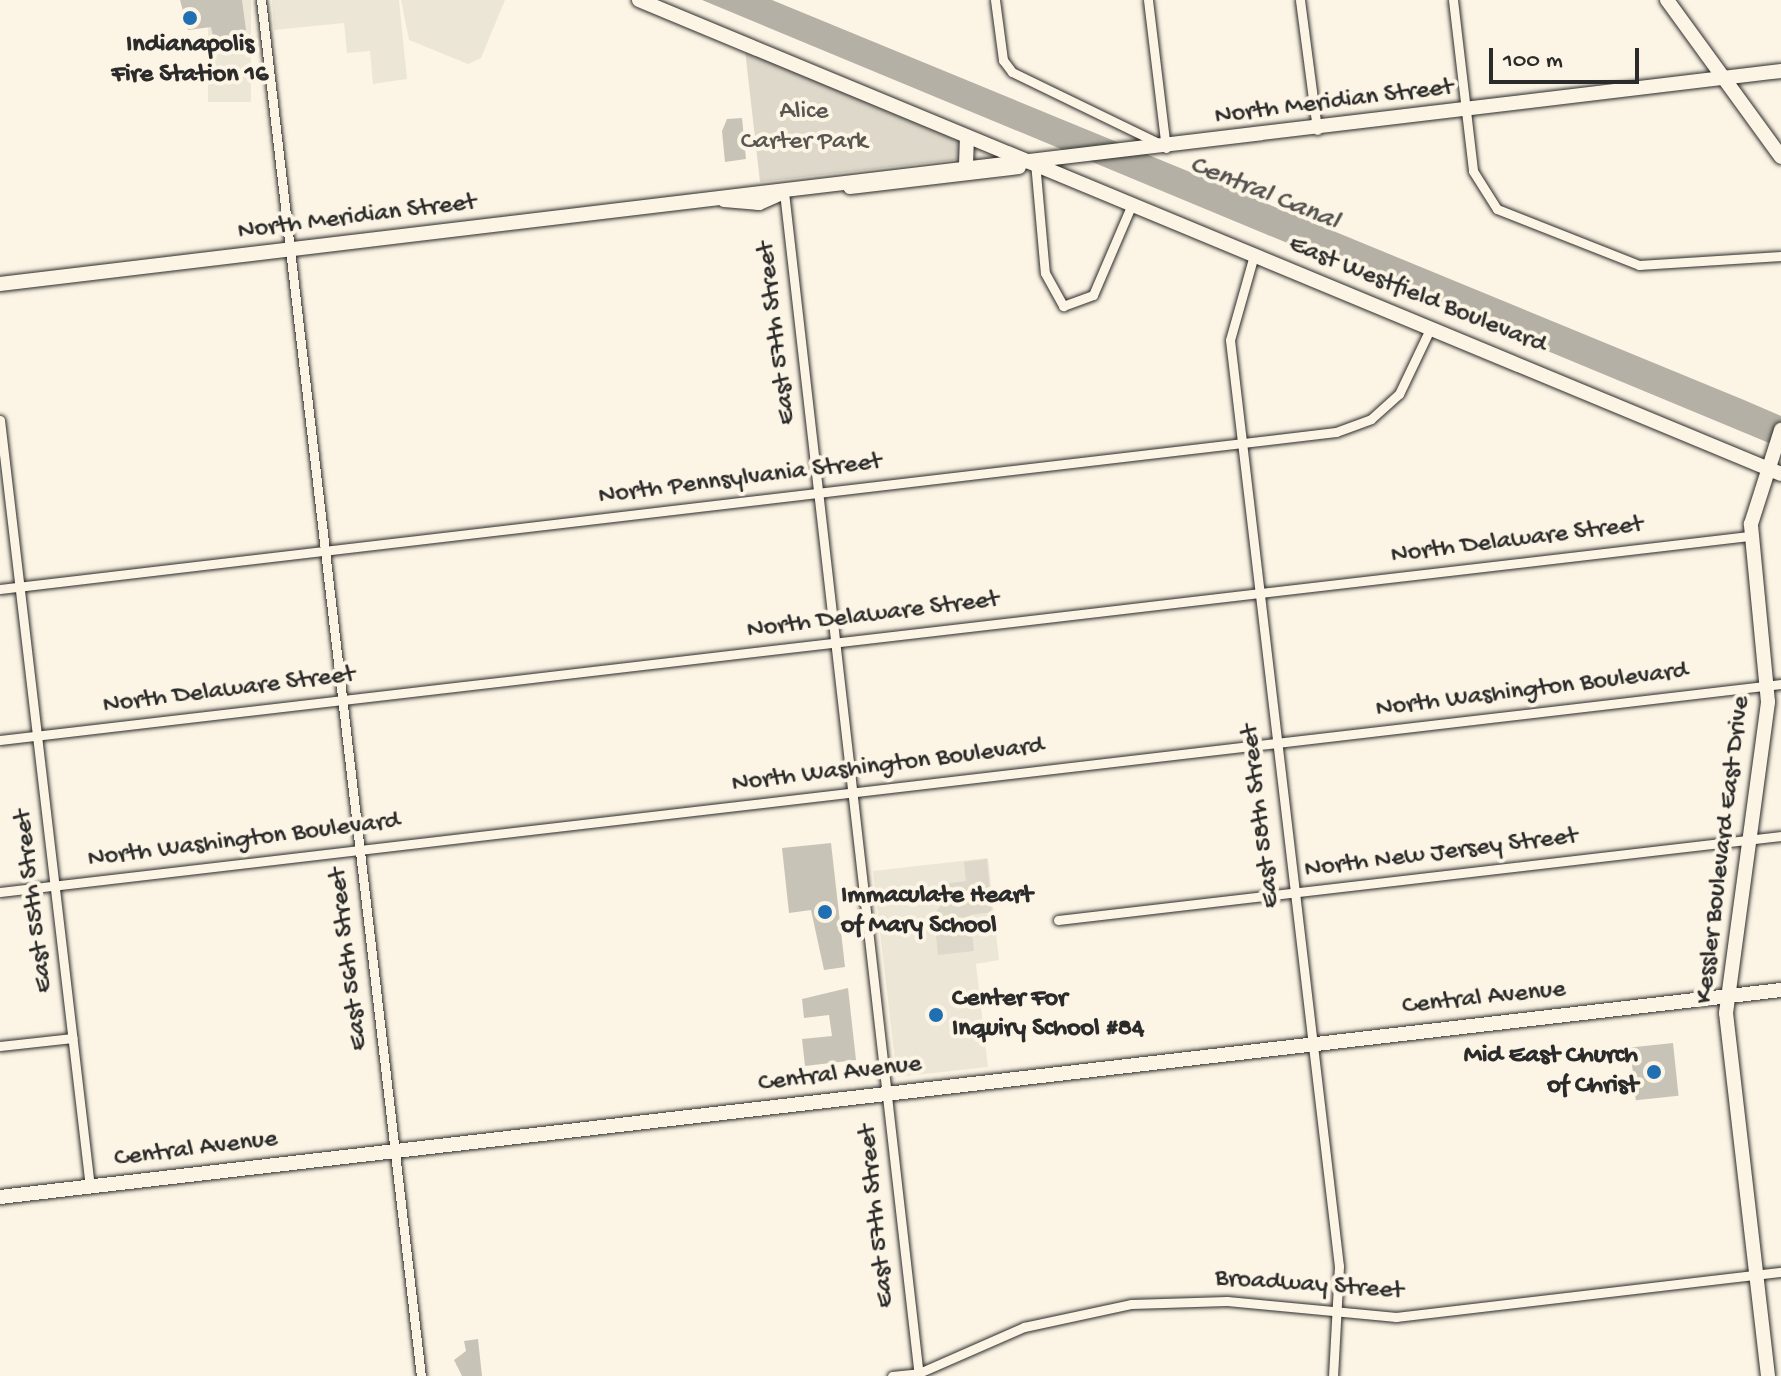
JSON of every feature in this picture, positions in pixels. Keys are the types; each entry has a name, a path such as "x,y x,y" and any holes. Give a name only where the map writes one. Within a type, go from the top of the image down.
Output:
{"main road":[{"name":"East Westfield Boulevard","path":"639,0 1781,474"},
{"path":"1667,0 1781,157"},
{"name":"North Meridian Street","path":"0,284 720,199 759,203 783,192 966,165 1035,162 1166,148 1781,71"},
{"path":"966,165 967,137"},
{"name":"North Meridian Street","path":"837,186 930,182 1035,162"},
{"name":"Kessler Boulevard East Drive","path":"1768,1376 1728,996 1749,840 1775,684 1751,536 1765,467 1781,430"},
{"name":"Central Avenue","path":"0,1197 1781,990"}],"street":[{"name":"East 56th Street","path":"261,0 421,1376"},
{"path":"995,0 1003,60 1012,72 1166,148"},
{"path":"1148,0 1166,148"},
{"path":"1300,0 1317,130"},
{"path":"1453,0 1475,180 1505,214 1639,265 1781,256"},
{"path":"1035,162 1047,284 1063,306 1093,295 1132,204"},
{"name":"East 57th Street","path":"783,192 919,1374"},
{"name":"East 58th Street","path":"1254,255 1231,321 1241,443 1312,1043 1340,1314 1333,1376"},
{"name":"North Pennsylvania Street","path":"0,589 1336,432 1371,419 1405,386 1431,327"},
{"name":"East 55th Street","path":"0,420 90,1187"},
{"name":"North Delaware Street","path":"0,740 1751,536"},
{"name":"North Washington Boulevard","path":"0,892 1775,684"},
{"name":"North New Jersey Street","path":"1058,920 1781,836"},
{"path":"0,1046 73,1038"},
{"name":"Broadway Street","path":"892,1376 919,1374 1024,1327 1119,1305 1215,1300 1340,1314 1415,1316 1781,1272"}],"shaded area":[{"path":"208,0 251,0 251,102 208,102"},
{"path":"272,0 399,0 407,79 373,84 370,51 347,53 344,23 274,30"},
{"path":"401,0 505,0 481,58 468,64 409,40"},
{"name":"Central Canal","path":"702,0 772,0 1744,400 1781,416 1781,448"},
{"name":"Center For Inquiry School #84","path":"988,858 999,960 976,964 988,1067 897,1077 873,871"}],"green space":[{"name":"Alice Carter Park","path":"745,50 959,141 961,159 760,182"},
{"path":"987,859 992,912 970,915 974,951 938,955 934,914 945,901 943,884 966,881 964,862"}],"building":[{"path":"180,0 242,0 246,30 214,41 211,27 188,30"},
{"path":"742,118 746,159 725,162 722,131 727,119"},
{"name":"Immaculate Heart of Mary School","path":"831,843 845,967 824,970 811,910 789,913 782,848"},
{"path":"848,988 856,1060 805,1066 802,1039 832,1036 829,1015 804,1018 802,999"},
{"name":"Mid East Church of Christ","path":"1673,1043 1679,1096 1636,1100 1630,1047"},
{"path":"478,1339 482,1376 462,1376 454,1360 466,1351 464,1341"}],"place":[{"name":"Indianapolis Fire Station 16","path":"190,18"},
{"name":"Immaculate Heart of Mary School","path":"825,912"},
{"name":"Center For Inquiry School #84","path":"936,1015"},
{"name":"Mid East Church of Christ","path":"1654,1072"}]}
